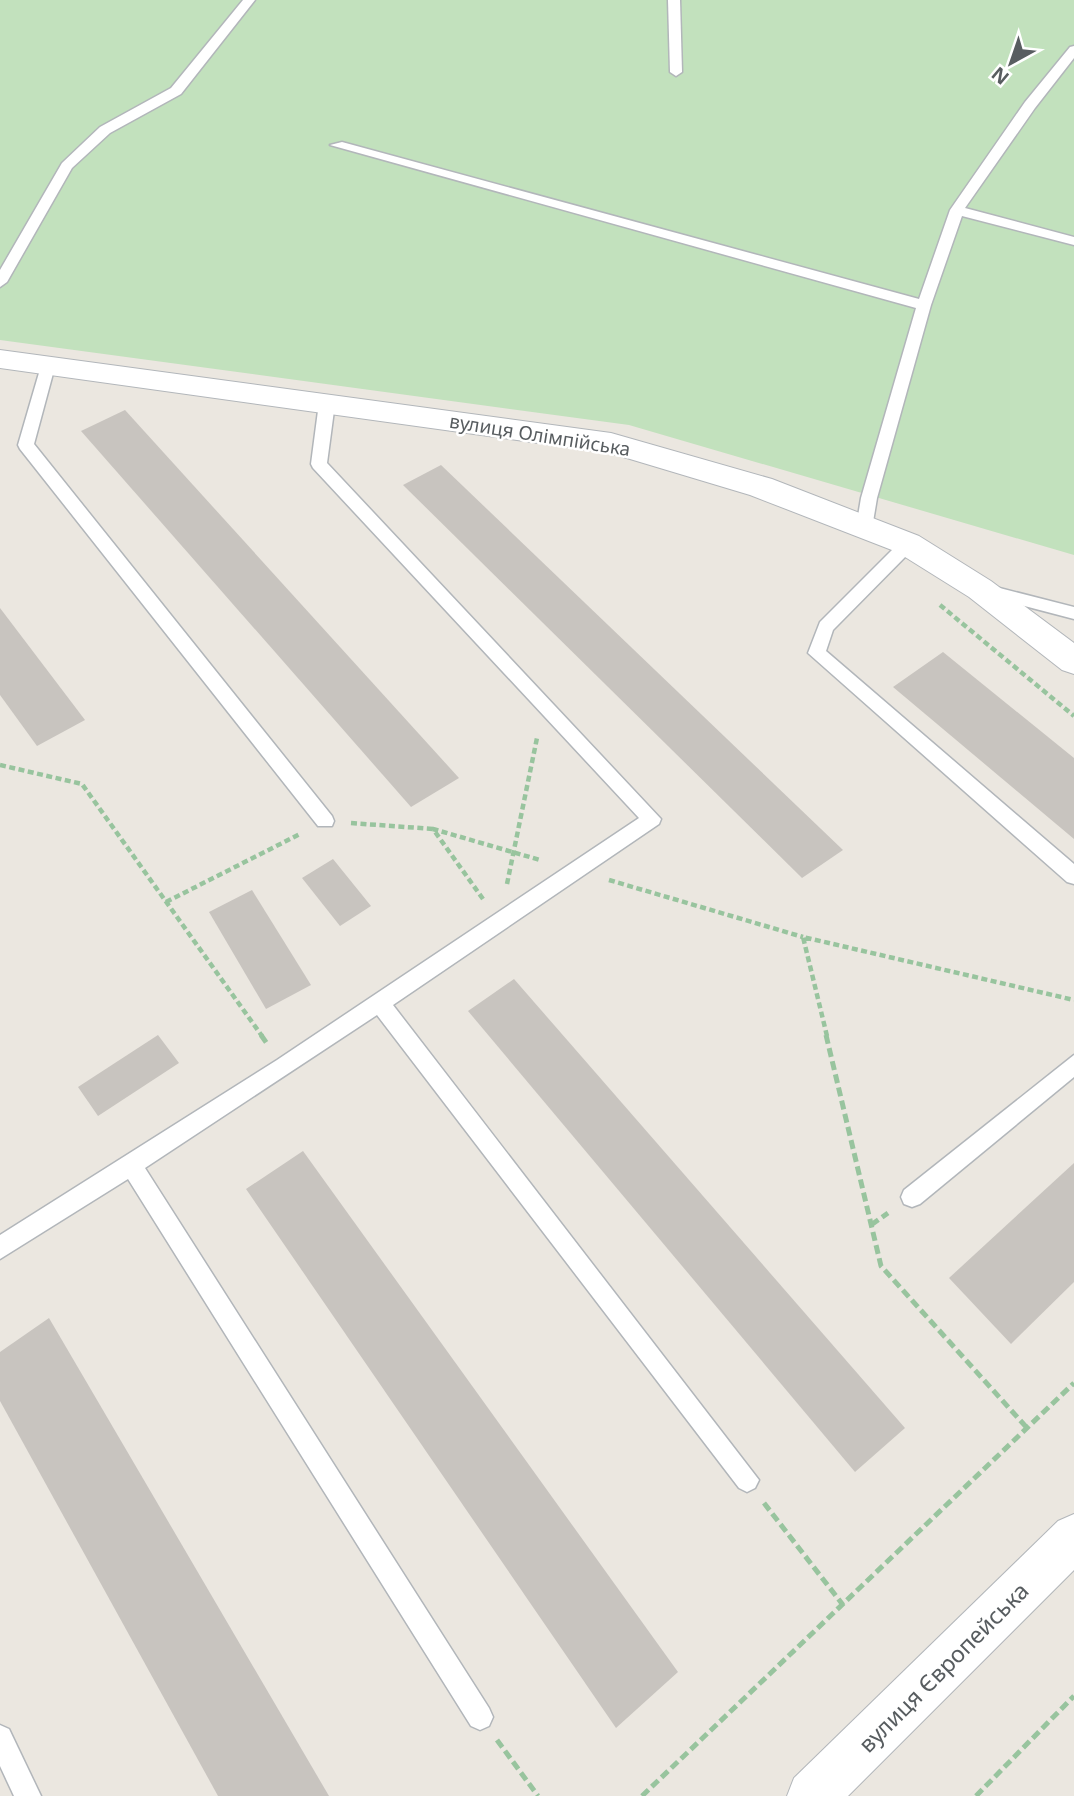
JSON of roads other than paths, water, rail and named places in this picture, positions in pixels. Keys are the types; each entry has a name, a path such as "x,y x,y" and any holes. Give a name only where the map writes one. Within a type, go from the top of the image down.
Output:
{"street":[{"name":"вулиця Олімпійська","path":"0,359 611,443 761,488 864,528 898,554 981,589 1074,661"},
{"name":"вулиця Європейська","path":"812,1796 1074,1537"}],"lane":[{"path":"0,282 67,166 105,130 176,90 249,0"},
{"path":"674,0 676,72"},
{"path":"864,528 869,498 924,304 957,210 1030,105 1074,50"},
{"path":"337,145 924,304"},
{"path":"957,210 1074,242"},
{"path":"48,366 26,445 325,821"},
{"path":"0,1248 284,1067 652,819 320,464 327,403"},
{"path":"898,554 827,627 817,653 1074,877"},
{"path":"981,589 1074,613"},
{"path":"380,1003 747,1480"},
{"path":"912,1197 1074,1064"},
{"path":"132,1166 480,1717"},
{"path":"0,1738 28,1796"}]}
